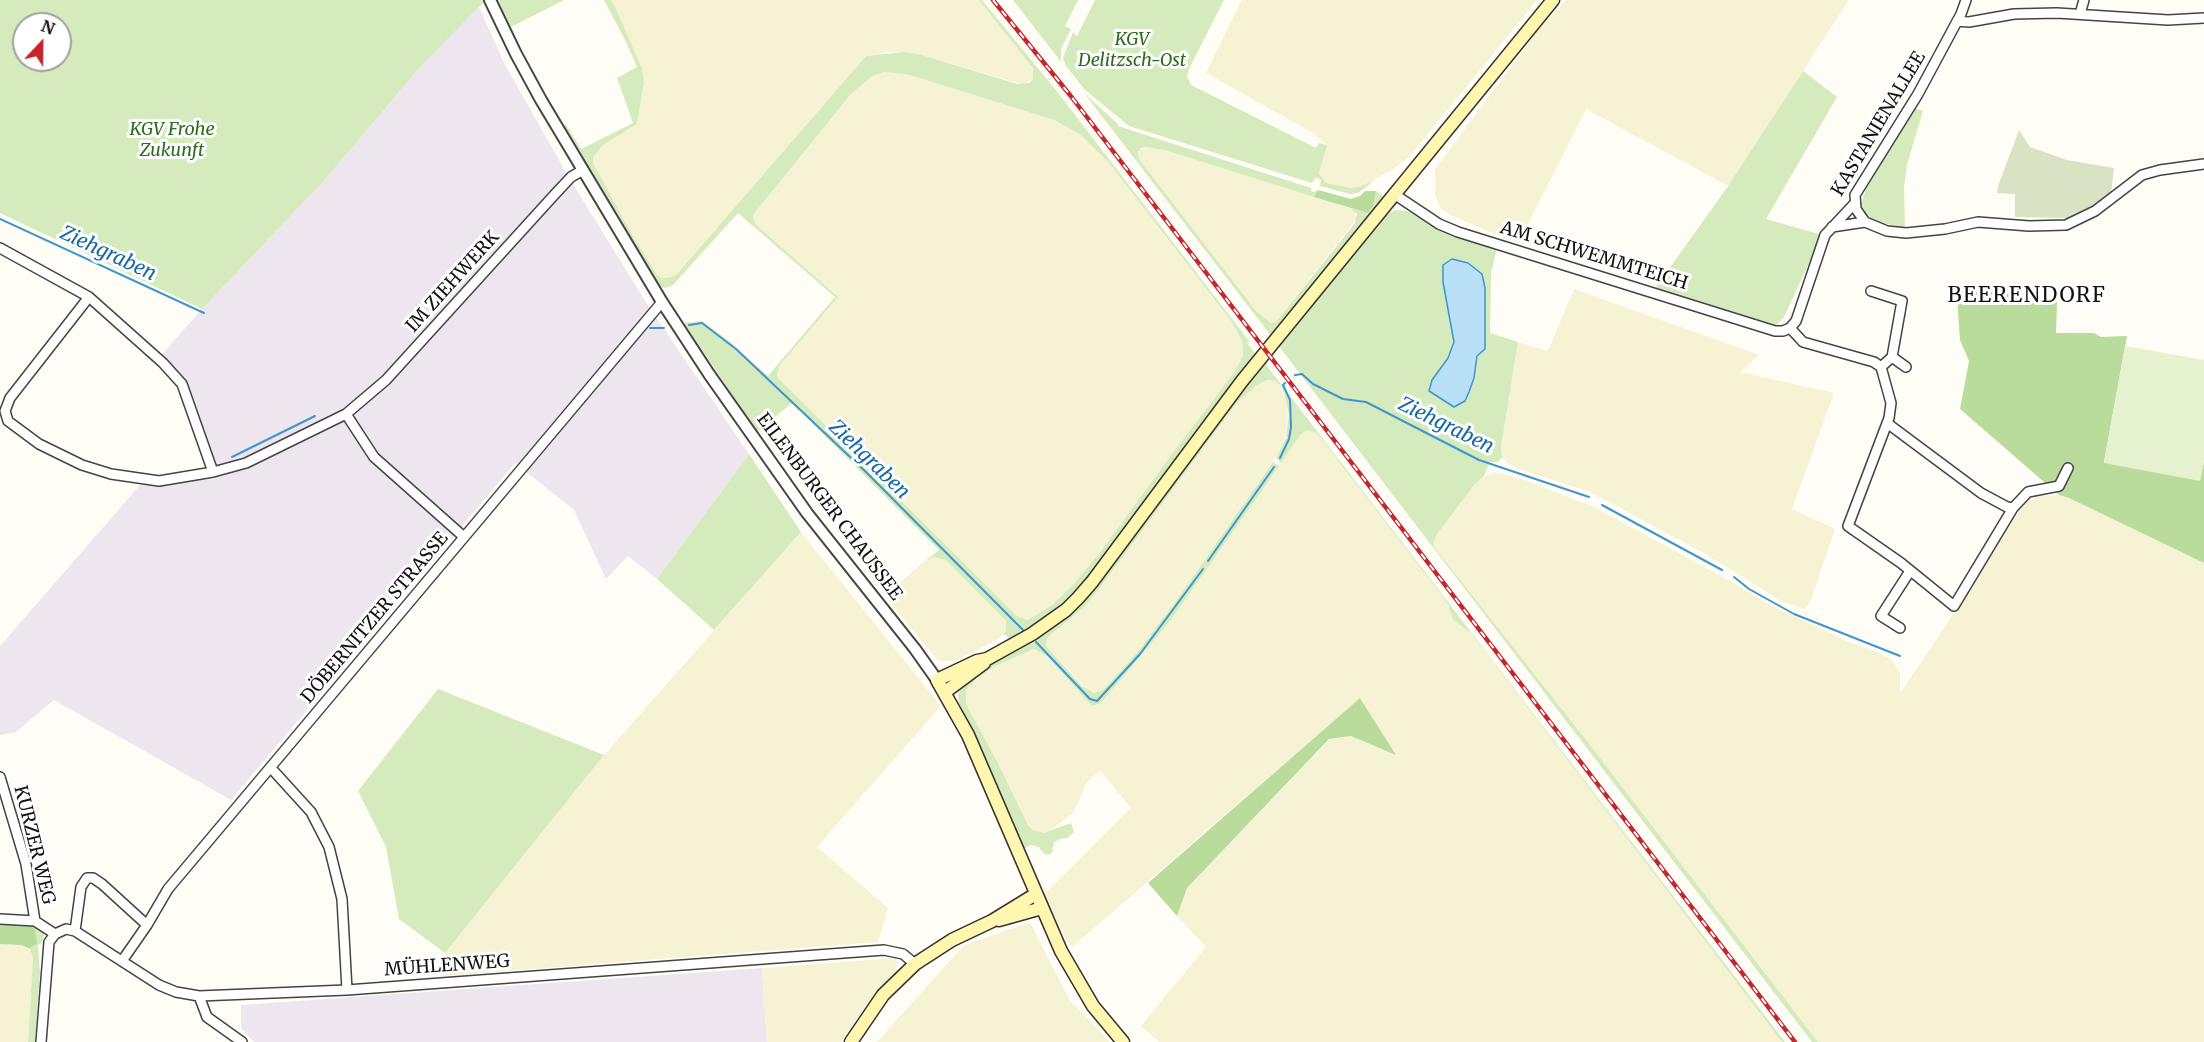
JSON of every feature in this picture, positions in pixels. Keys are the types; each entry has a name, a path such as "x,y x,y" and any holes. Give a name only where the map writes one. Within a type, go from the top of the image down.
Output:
{"main road":[{"path":"937,680 977,661 987,659 1042,628 1066,610 1092,582 1242,381 1553,0"},
{"path":"945,692 987,659"},
{"name":"EILENBURGER CHAUSSEE","path":"937,680 968,735 1042,908 1080,988 1123,1042"},
{"path":"851,1042 883,995 915,964 952,940 992,921 1036,894"},
{"path":"992,921 1042,908"}],"street":[{"name":"EILENBURGER CHAUSSEE","path":"490,0 531,82 662,302 709,374 807,513 937,680"},
{"name":"KASTANIENALLEE","path":"1790,328 1796,321 1825,235 1855,203 1855,195 1898,127 1957,21 1966,0"},
{"path":"2080,14 2084,0"},
{"path":"1957,21 1969,22 2014,14 2080,14 2168,20 2204,18"},
{"path":"1831,227 1865,222 1887,231 1906,233 1945,229 1978,222 2037,226 2066,225 2095,211 2142,175 2204,164"},
{"name":"IM ZIEHWERK","path":"89,297 10,398 5,411 8,421 39,444 82,465 111,474 159,481 213,472 246,463 346,414 386,380 571,177 583,170"},
{"name":"AM SCHWEMMTEICH","path":"1394,194 1439,224 1458,232 1775,331 1783,332 1790,328"},
{"path":"1855,203 1856,209 1865,222"},
{"path":"0,248 89,297 163,363 182,384 213,472"},
{"path":"1871,291 1902,301 1892,357 1881,367"},
{"name":"DÖBERNITZER STRASSE","path":"122,961 168,889 662,302"},
{"path":"1790,328 1803,342 1874,362 1881,367 1891,403 1887,423 1848,526 1954,606 2013,508 2028,492 2060,486 2068,468"},
{"path":"1892,357 1906,367"},
{"path":"346,414 374,457 464,537"},
{"path":"1887,423 1981,493 2013,508"},
{"path":"1900,628 1881,615 1910,571"},
{"path":"271,768 311,812 329,847 342,898 347,990"},
{"name":"KURZER WEG","path":"0,777 26,864 35,921"},
{"path":"41,1042 49,942 54,934 66,929 75,931 81,887 87,878 93,878 102,884 147,925"},
{"path":"0,919 35,921 54,934"},
{"name":"MÜHLENWEG","path":"75,931 159,985 176,992 199,996 347,990 884,950 903,954 915,964"},
{"path":"199,996 207,1017 242,1042"}],"shaded area":[{"path":"611,0 979,0 1029,61 1035,73 1033,79 1024,85 922,55 891,52 866,56 677,274 662,278 658,276 633,236 593,164 593,157 603,145 637,124 644,83 642,68"},
{"path":"1242,0 1537,0 1410,156 1391,171 1359,187 1350,188 1336,187 1320,178 1319,174 1327,145 1313,133 1206,73"},
{"path":"1566,0 1849,0 1728,186 1586,109 1519,242 1504,238 1440,208 1435,194 1435,169 1540,28"},
{"path":"479,7 504,63 568,176 647,304 749,454 657,579 628,556 606,579 574,510 515,463 231,800 54,700 16,732 0,735 0,646 140,485 215,479 212,462 185,382 159,358 202,309 322,183 421,66"},
{"path":"884,72 910,75 1054,120 1081,135 1110,164 1232,322 1242,341 1243,356 1235,371 1098,555 1072,586 1052,605 1028,620 1017,616 778,378 780,365 838,297 755,224 753,215 851,94 871,77"},
{"path":"1147,147 1168,151 1350,208 1357,218 1276,322 1271,323 1256,311 1139,159 1138,150"},
{"path":"1574,289 1759,355 1740,372 1834,393 1792,509 1835,529 1811,600 1805,609 1783,602 1704,553 1588,491 1519,469 1507,463 1502,457 1501,447 1518,342 1548,351"},
{"path":"1267,380 1278,382 1287,404 1288,425 1282,448 1174,604 1136,654 1103,690 1098,693 1089,691 1046,646 1047,638 1083,608 1095,594 1238,401 1246,392"},
{"path":"1307,430 1317,433 1448,604 1453,620 1471,633 1782,1042 1159,1042 1141,1026 1206,947 1177,916 1187,888 1330,739 1351,736 1395,754 1360,698 1071,948 1043,895 1131,808 1100,771 1087,782 1074,812 1050,831 1044,833 1033,830 1028,825 966,704 966,690 977,678 993,667 1034,649 1047,656 1091,705 1101,703 1170,621 1301,434"},
{"path":"1495,473 1528,481 1594,507 1772,606 1849,642 1880,653 1893,661 1900,673 1900,693 1957,609 2014,518 2027,502 2039,496 2059,495 2069,498 2204,563 2204,1042 1818,1042 1587,741 1435,548 1433,544 1437,534 1475,484 1484,476"},
{"path":"801,532 941,706 817,847 888,908 878,942 441,976 445,953 604,755"},
{"path":"933,557 946,560 1006,621 1006,631 999,639 955,661 940,661 935,657 889,601 892,589"},
{"path":"1030,922 1069,999 1110,1042 877,1042 963,946"},
{"path":"0,944 21,945 32,952 28,1042 0,1042"},
{"path":"896,958 897,971 864,1008 841,1042 767,1042 762,968"},
{"path":"762,968 767,1042 254,1042 241,1028 241,1005"}],"green space":[{"name":"KGV Frohe Zukunft","path":"0,0 486,0 421,66 322,183 202,309 0,213"},
{"path":"498,0 564,0 511,27"},
{"path":"604,0 611,0 615,7 642,68 644,83 637,124 603,145 593,157 593,163 633,236 658,276 662,278 677,274 866,56 904,52 922,55 1017,84 1029,83 1033,79 1033,68 979,0 982,0 1055,89 1249,341 1247,343 1257,356 1106,556 1070,600 1044,622 1010,640 1003,635 1006,631 1006,621 946,560 933,557 925,561 939,550 792,403 757,432 684,323 702,321 768,376 835,297 738,213 672,286 664,288 659,286 563,128 566,124 581,149 633,123 617,78 637,67","holes":["884,72 910,75 1054,120 1081,135 1110,164 1232,322 1242,341 1243,356 1235,371 1098,555 1072,586 1052,605 1028,620 1017,616 778,378 777,374 780,365 838,297 755,224 753,215 851,94 871,77"]},
{"name":"KGV Delitzsch-Ost","path":"1013,0 1078,0 1065,26 1071,29 1061,49 1061,62"},
{"path":"1095,0 1224,0 1189,69 1187,76 1191,85 1316,148 1319,143 1327,145 1319,174 1326,183 1350,188 1359,187 1376,179 1358,193 1350,194 1320,186 1321,180 1316,177 1312,183 1129,126 1085,90 1066,66 1063,58 1073,32 1077,36"},
{"path":"1803,71 1837,97 1766,219 1822,235 1784,317 1775,327 1654,290 1728,186"},
{"path":"1084,93 1118,126 1311,188 1314,192 1318,190 1314,197 1168,151 1147,147 1138,151 1139,159 1256,311 1271,323 1276,322 1355,223 1357,214 1350,208 1368,213 1373,206 1376,191 1385,197 1272,337"},
{"path":"1914,108 1923,111 1907,165 1904,187 1905,228 1874,221 1866,214 1861,204 1866,189"},
{"path":"2019,130 2030,147 2067,160 2114,168 2111,194 2103,202 2068,218 2015,217 2015,194 1997,193"},
{"path":"1318,190 1351,199 1360,196 1365,191 1376,191 1373,206 1368,213 1314,197"},
{"path":"1395,210 1407,211 1439,228 1497,247 1491,274 1490,333 1518,342 1501,447 1502,457 1498,462 1490,462 1484,476 1475,484 1437,534 1433,544 1435,548 1587,741 1818,1042 1812,1042 1278,345 1384,217","holes":["1454,341 1477,356 1475,366 1432,380 1448,358"]},
{"path":"1956,284 2057,302 2056,333 2094,333 2101,337 2127,336 2104,462 2200,480 2204,461 2204,563 2059,495 1960,409 1969,361 1960,340"},
{"path":"2125,346 2204,360 2204,461 2200,481 2104,463"},
{"path":"1264,362 1785,1042 1782,1042 1471,633 1453,620 1448,604 1317,433 1307,430 1301,434 1281,463 1276,458 1286,438 1289,414 1284,393 1274,380 1267,380 1256,386 1238,401 1095,594 1083,608 1047,638 1046,646 1082,686 1094,693 1103,690 1136,654 1174,604 1273,462 1279,466 1170,621 1101,703 1091,705 1047,656 1034,649 993,667 977,678 966,690 966,704 1028,825 1033,830 1044,833 1071,823 1074,832 1067,838 1059,839 1054,843 1052,853 1048,855 1043,853 1039,847 1030,845 1023,849 960,706 958,698 960,688 983,668 1052,626"},
{"path":"749,454 801,532 714,630 657,579"},
{"path":"438,689 604,755 445,953 399,919 386,847 358,791"},
{"path":"1360,698 1396,755 1351,736 1329,739 1187,888 1177,916 1148,883"},
{"path":"0,923 32,926 35,929 37,943 30,949 21,945 0,944"},
{"path":"26,924 43,930 44,934 42,943 38,945 40,972 35,1042 28,1042 33,958 30,949 36,943"}],"water":[{"path":"1452,259 1468,263 1482,274 1485,288 1485,349 1477,356 1474,378 1465,401 1454,407 1429,391 1432,380 1448,358 1454,342 1443,282 1443,265"}],"waterway":[{"name":"Ziehgraben","path":"0,219 204,313"},
{"name":"Ziehgraben","path":"689,325 702,323 736,349 868,474 1023,630"},
{"name":"Ziehgraben","path":"650,328 664,328"},
{"name":"Ziehgraben","path":"1295,375 1302,374 1313,384 1343,399 1366,402 1479,460 1589,497"},
{"name":"Ziehgraben","path":"1280,458 1289,439 1291,427 1290,400 1283,385 1285,383"},
{"path":"232,457 315,416"},
{"name":"Ziehgraben","path":"1208,561 1274,467"},
{"name":"Ziehgraben","path":"1602,505 1722,570"},
{"name":"Ziehgraben","path":"1036,642 1090,699 1097,701 1140,654 1203,569"},
{"name":"Ziehgraben","path":"1734,577 1749,589 1794,614 1900,656"}],"railway":[{"path":"993,0 1070,95 1795,1042"}],"district":[{"name":"BEERENDORF","path":"2027,296"}]}
